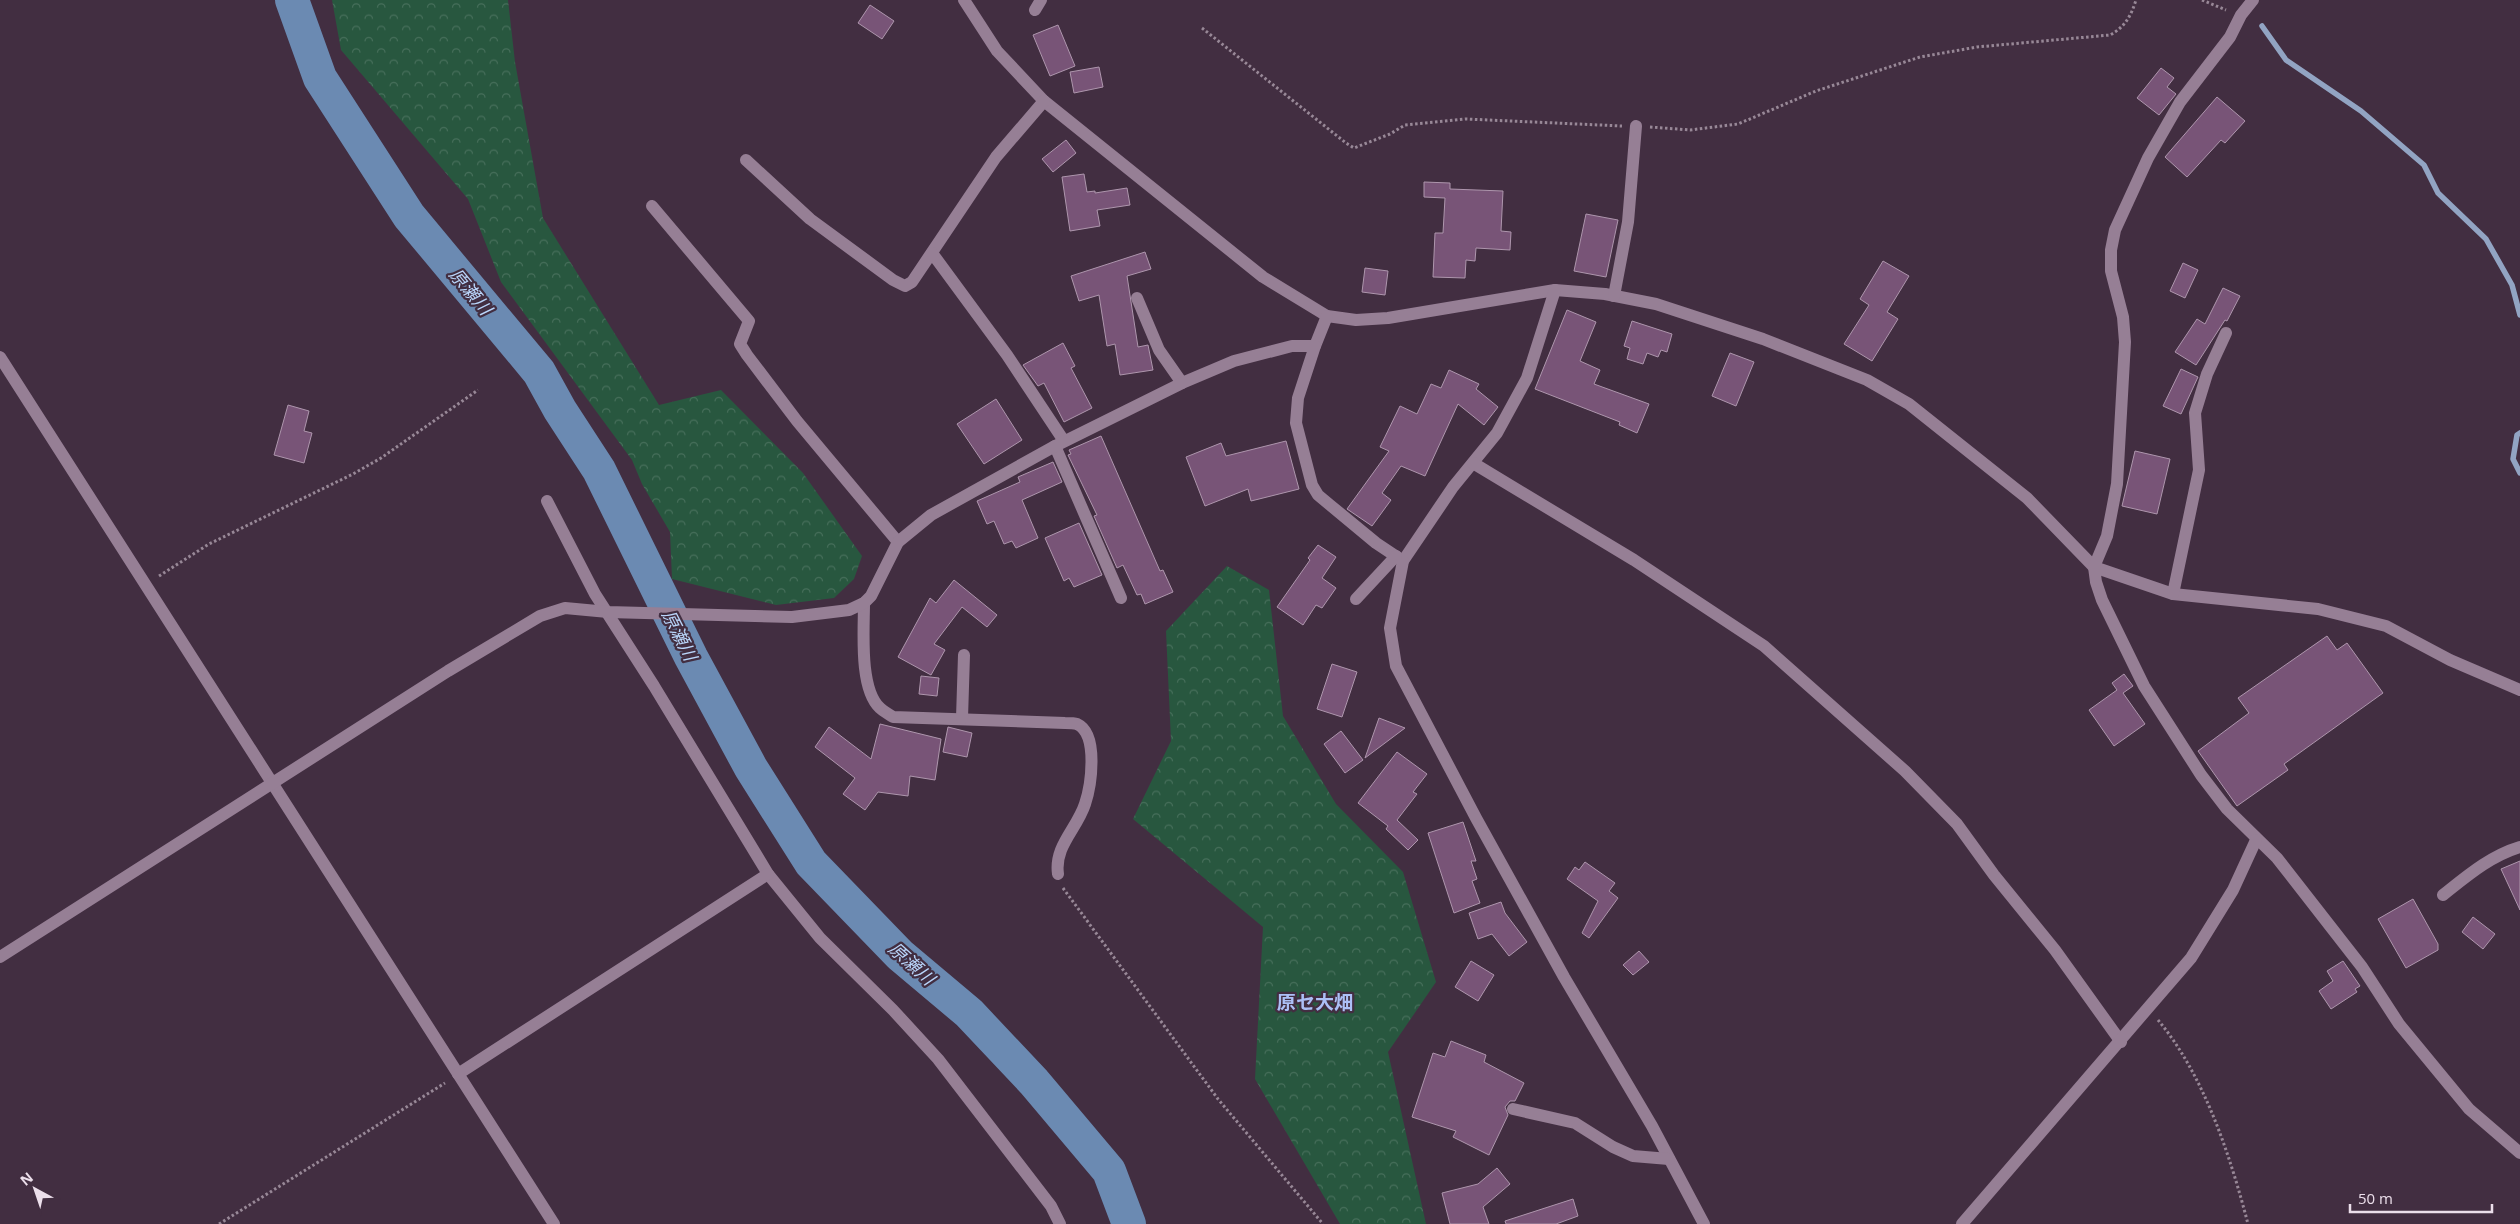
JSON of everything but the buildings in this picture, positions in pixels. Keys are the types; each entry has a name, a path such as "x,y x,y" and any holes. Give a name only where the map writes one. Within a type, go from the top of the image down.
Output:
{"street":[{"path":"964,0 997,51 1044,100 1263,277 1327,316 1356,320 1388,318 1555,290 1614,296 1656,304 1764,339 1866,380 1909,404 2026,498 2094,567 2173,594 2318,609 2386,626 2450,660 2520,690"},
{"path":"2253,0 2241,15 2230,37 2180,102 2148,158 2115,230 2111,250 2111,271 2123,317 2125,342 2117,484 2107,536 2094,567 2096,582 2102,600 2144,686 2201,775 2227,809 2256,840 2277,858 2362,967 2399,1024 2469,1109 2520,1153"},
{"path":"746,160 810,219 904,286 912,282 996,156 1044,100"},
{"path":"1614,296 1628,222 1636,126"},
{"path":"652,206 749,321 740,344 747,355 797,421 898,542"},
{"path":"932,253 1007,355 1060,443 1121,598"},
{"path":"1356,599 1399,558 1497,433 1527,378 1555,290"},
{"path":"1137,298 1159,350 1182,383"},
{"path":"1327,316 1298,398 1296,423 1312,485 1318,495 1376,543 1399,558"},
{"path":"2173,594 2198,470 2195,413 2207,374 2226,333"},
{"path":"0,957 448,671 540,616 565,608 608,612 792,617 830,614 848,610 864,604 871,596 898,542 931,514 1060,443 1182,383 1234,361 1292,346 1315,346"},
{"path":"0,357 271,784 554,1224"},
{"path":"1473,462 1634,560 1764,646 1897,764 1957,824 1994,876 2055,950 2121,1042"},
{"path":"548,501 595,594 608,612 768,874 820,938 893,1010 938,1059 1051,1206 1060,1224"},
{"path":"1399,558 1390,628 1396,666 1559,969 1652,1126 1704,1224"},
{"path":"864,604 866,672 870,692 879,708 893,717 1071,723 1076,724 1087,734 1091,746 1091,764 1085,804 1059,851 1058,874"},
{"path":"962,718 964,655"},
{"path":"1962,1224 2121,1042 2191,958 2215,922 2233,890 2256,840"},
{"path":"2443,895 2483,864 2504,852 2520,847"},
{"path":"458,1074 768,874"},
{"path":"1514,1109 1574,1123 1613,1147 1633,1156 1669,1159"}],"path":[{"path":"1202,28 1354,148 1390,134 1405,125 1466,119 1690,130 1738,124 1816,91 1920,57 1977,47 2110,35 2121,29 2127,22 2136,0"},
{"path":"2202,0 2241,15"},
{"path":"146,585 209,544 382,458 478,390"},
{"path":"1058,874 1062,887 1218,1099 1322,1224"},
{"path":"2148,1009 2167,1032 2197,1079 2236,1180 2248,1224"},
{"path":"219,1224 458,1074"}],"green space":[{"path":"332,0 508,0 515,62 543,218 659,405 721,390 803,473 862,556 854,579 834,598 776,605 672,579 670,532 642,484 632,460 501,282 468,199 341,50"},
{"path":"1227,566 1269,590 1283,716 1336,804 1403,872 1436,982 1388,1052 1426,1224 1340,1224 1255,1079 1263,927 1133,819 1171,741 1166,631"}],"waterway":[{"name":"原瀬川","path":"292,0 320,78 409,216 539,372 560,410 599,470 691,657 751,768 811,863 900,955 969,1013 1034,1082 1109,1171 1129,1224"},
{"path":"2262,26 2286,60 2361,111 2424,165 2438,193 2486,239 2512,285 2520,315"},
{"path":"2520,433 2517,435 2513,459 2520,473"}],"district":[{"name":"原セ大畑","path":"1315,1002"}]}
